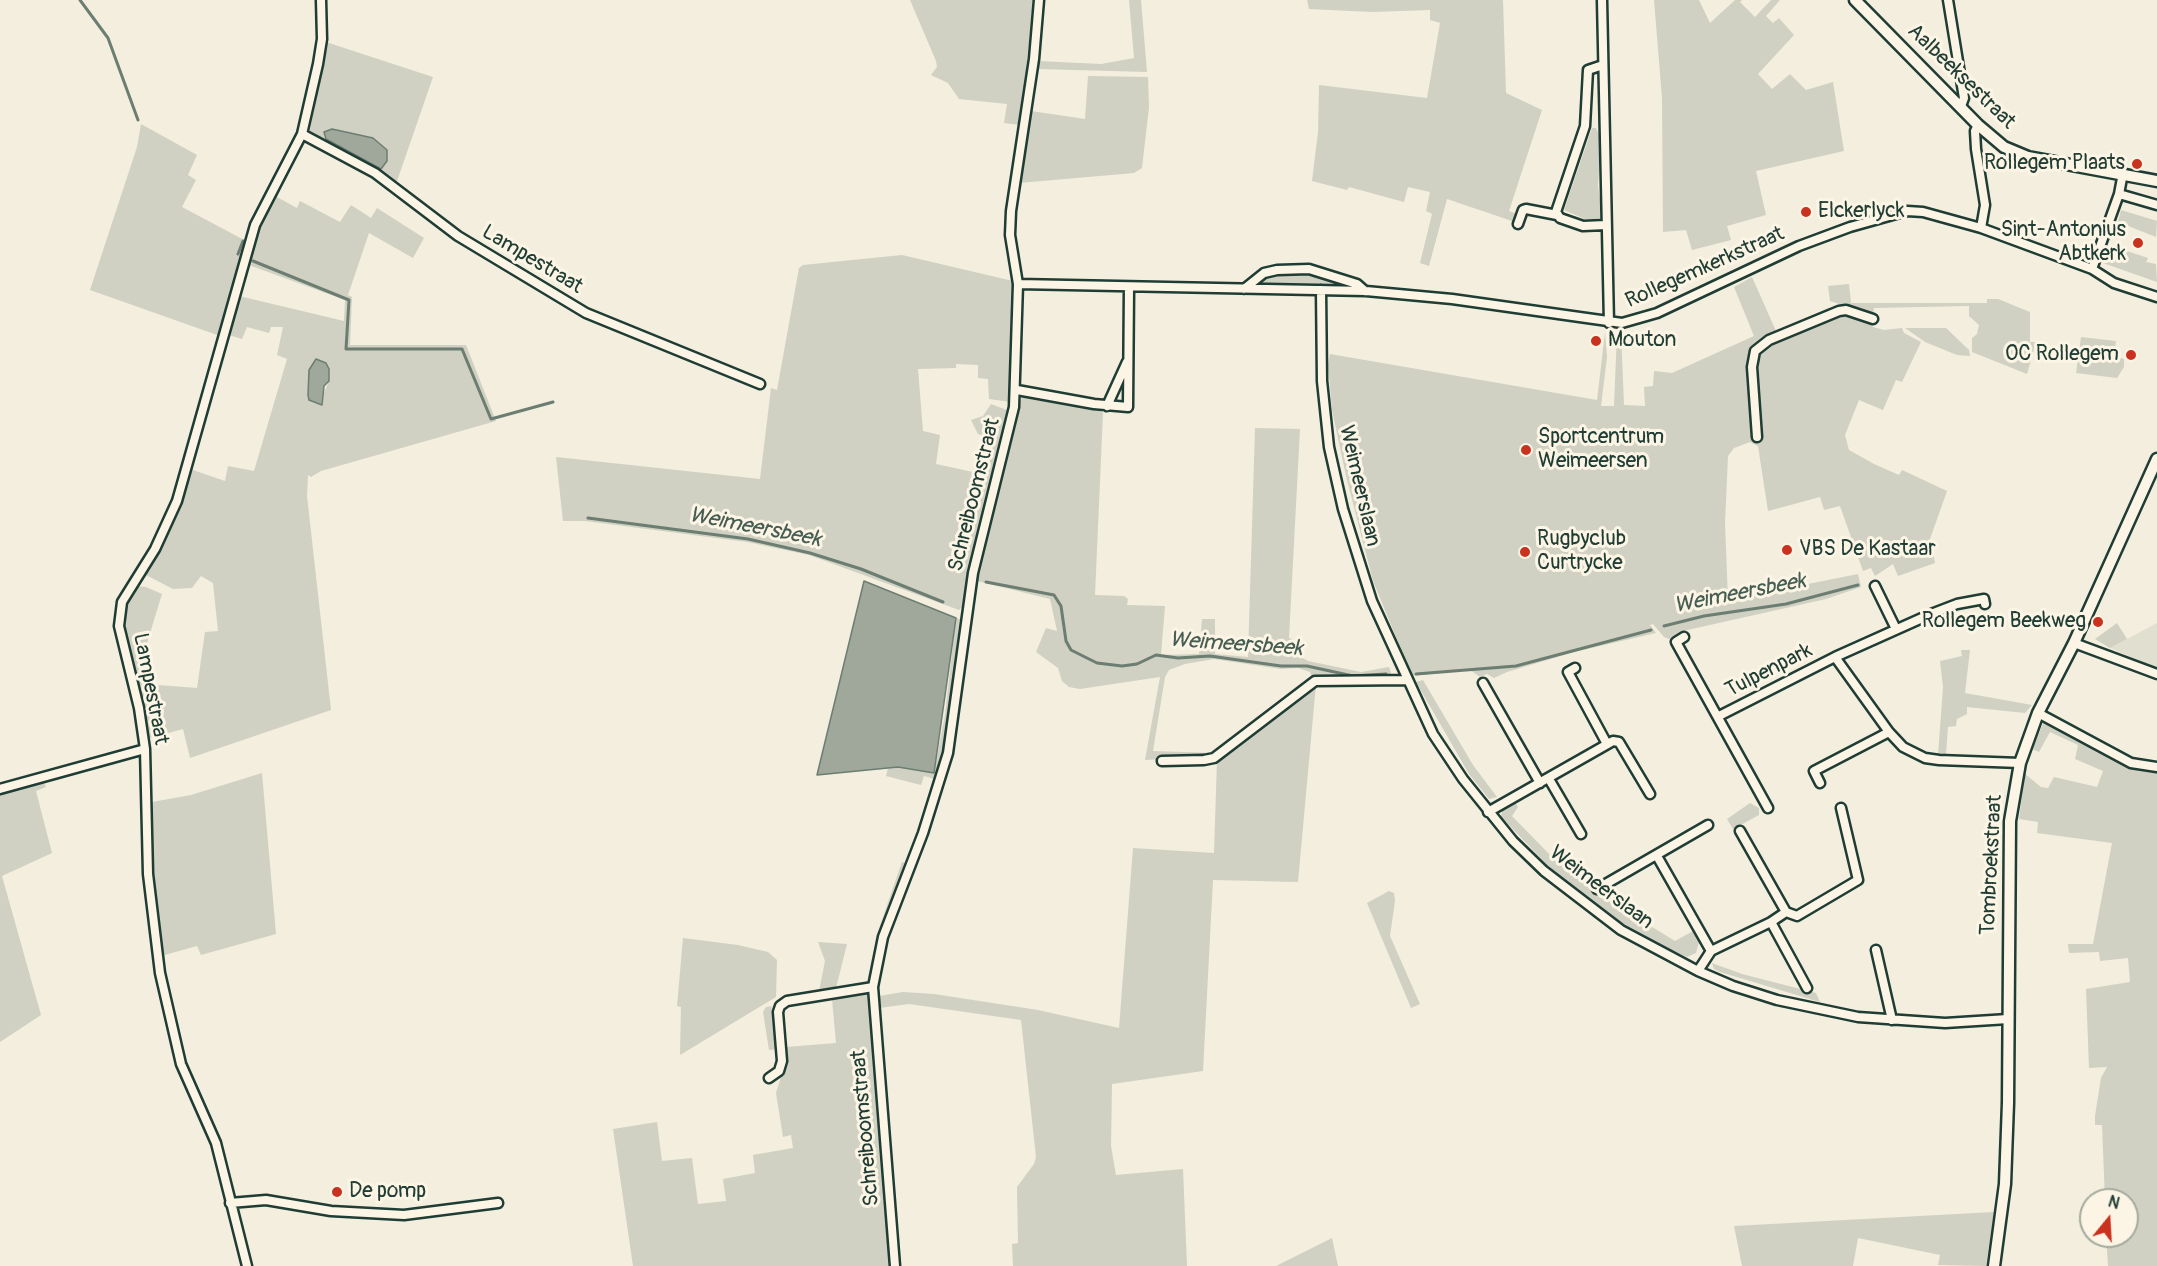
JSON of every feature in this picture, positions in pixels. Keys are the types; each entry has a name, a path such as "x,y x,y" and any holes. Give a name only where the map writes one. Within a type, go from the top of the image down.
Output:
{"street":[{"name":"Lampestraat","path":"247,1266 216,1143 181,1064 160,973 148,874 145,749 139,708 119,626 122,602 155,549 177,501 255,225 302,134 320,56 321,0"},
{"name":"Schreiboomstraat","path":"895,1266 873,987 883,938 923,833 948,753 973,573 1011,427 1017,390 1018,284 1010,235 1011,211 1034,59 1039,0"},
{"path":"1602,0 1609,323"},
{"name":"Aalbeeksestraat","path":"1855,0 1978,124 2004,147 2028,157 2157,181"},
{"path":"1948,0 1964,98 1961,106"},
{"path":"1557,215 1587,112 1588,70 1603,65"},
{"path":"1587,112 1604,112"},
{"path":"1978,124 1976,149 1985,204 1982,228"},
{"name":"Lampestraat","path":"302,134 375,173 458,236 586,313 760,384"},
{"path":"2092,269 2119,194 2123,173"},
{"path":"2119,194 2157,205"},
{"path":"1518,224 1523,210 1526,209 1557,215 1583,226 1606,225"},
{"name":"Rollegemkerkstraat","path":"1018,284 1366,291 1452,299 1609,323 1632,321 1657,313 1799,246 1850,227 1892,215 1923,212 1982,228 2092,269 2114,283 2157,297"},
{"name":"Rollegemkerkstraat","path":"1244,289 1264,273 1277,270 1309,269 1357,284 1366,291"},
{"path":"1017,390 1107,406 1128,406 1129,288"},
{"name":"Weimeerslaan","path":"1321,290 1322,381 1329,447 1356,555 1372,602 1432,734 1488,812 1513,841 1582,902 1621,930 1698,971 1778,1000 1819,1010 1892,1020 1945,1023 2008,1019"},
{"path":"1757,437 1752,367 1755,351 1768,340 1839,310 1873,319"},
{"path":"1107,406 1129,359"},
{"name":"Tombroekstraat","path":"1994,1266 2005,1184 2010,821 2020,763 2038,713 2074,643 2157,459"},
{"path":"1875,586 1896,629"},
{"name":"Tulpenpark","path":"1719,716 1896,629 1956,604 1984,599 1985,604"},
{"name":"Tulpenpark","path":"1684,637 1676,642 1768,808"},
{"path":"2074,643 2157,674"},
{"name":"Tulpenpark","path":"1835,657 1889,732 1903,747 1925,758 2020,763"},
{"path":"1575,668 1568,672 1607,744"},
{"path":"1162,760 1214,758 1314,681 1407,680"},
{"path":"1483,683 1540,783"},
{"path":"2038,713 2131,763 2157,767"},
{"path":"1820,783 1814,771 1889,732"},
{"path":"1488,812 1613,741 1619,742 1650,794"},
{"path":"0,789 145,749"},
{"path":"1549,779 1581,834"},
{"path":"1740,831 1786,912 1797,916 1858,880 1841,808"},
{"path":"1597,889 1658,856 1708,825"},
{"path":"1658,856 1711,951"},
{"path":"1698,971 1711,951 1786,912"},
{"path":"1770,922 1807,988"},
{"path":"1876,950 1892,1020"},
{"path":"769,1078 779,1071 782,1061 778,1012 780,1006 787,1001 873,987"},
{"path":"230,1203 266,1200 332,1211 404,1215 498,1203"}],"shaded area":[{"path":"910,0 1033,0 1021,125 1004,123 1007,104 959,99 948,83 931,75 937,67 936,61"},
{"path":"1129,0 1141,0 1147,72 1037,69 1038,61 1101,64 1134,58"},
{"path":"1307,0 1503,0 1506,93 1542,110 1509,211 1517,214 1515,222 1447,199 1429,266 1420,263 1432,214 1426,211 1430,192 1408,187 1404,202 1349,187 1347,190 1312,181 1318,132 1319,85 1427,98 1440,23 1430,20 1430,10 1372,12 1309,9"},
{"path":"1654,0 1699,0 1710,23 1735,0 1742,0 1740,2 1755,17 1771,0 1780,0 1766,16 1773,23 1779,18 1794,35 1758,74 1772,89 1790,74 1806,90 1833,82 1844,151 1756,171 1766,215 1727,226 1731,240 1692,250 1686,230 1663,232 1662,98"},
{"path":"326,42 433,77 396,184 347,153 309,135","holes":["333,129 373,138 387,161 381,169 326,139"]},
{"path":"1088,76 1148,77 1149,107 1142,168 1134,173 1019,183 1031,111 1085,119"},
{"path":"141,124 197,155 188,175 196,180 182,207 246,241 220,336 90,290 137,147"},
{"path":"1592,128 1596,128 1601,139 1598,186 1602,218 1587,220 1564,210"},
{"path":"332,129 373,138 387,150 387,161 381,169 326,139 324,132"},
{"path":"275,196 297,208 300,201 340,222 351,205 371,218 377,208 424,238 413,258 369,233 348,295 352,297 350,345 466,345 496,421 321,471 311,477 308,475 307,496 331,710 190,758 183,729 150,738 122,616 127,599 136,586 146,587 162,594 147,643 142,647 134,646 145,684 197,688 205,632 218,631 213,583 201,576 192,588 173,589 144,574 178,511 190,469 225,481 228,466 254,471 287,359 277,355 283,327 271,327 269,333 247,327 242,339 229,335 239,296 344,321 345,300 246,264 256,231","holes":["321,360 329,369 329,381 323,395 308,395 308,378"]},
{"path":"2121,210 2157,221 2156,237 2118,222"},
{"path":"2109,245 2148,258 2146,262 2156,264 2157,282 2103,263"},
{"path":"902,255 1013,281 1011,402 989,399 988,379 978,378 978,365 956,364 956,368 918,369 923,431 940,435 936,464 973,472 976,454 990,456 993,439 978,434 971,420 983,416 991,404 1009,411 988,487 962,607 959,610 809,555 747,542 585,521 563,521 556,457 760,479 771,388 777,390 799,268 803,265"},
{"path":"1311,272 1341,282 1340,284 1264,284 1260,281 1261,278 1272,273"},
{"path":"1752,277 1776,331 1829,308 1864,319 1873,327 1884,330 1902,328 1904,333 1921,342 1902,382 1896,380 1883,410 1859,400 1845,435 1849,450 1874,464 1899,475 1902,470 1947,491 1930,539 1935,563 1898,576 1893,564 1875,576 1871,568 1863,571 1840,506 1824,510 1820,497 1768,511 1758,446 1750,442 1734,448 1728,456 1725,523 1728,600 1858,574 1861,587 1826,599 1683,631 1684,633 1671,640 1664,637 1653,624 1650,625 1656,633 1574,652 1494,678 1487,674 1480,677 1470,670 1412,676 1373,581 1346,476 1332,410 1328,365 1330,354 1597,400 1605,333 1607,357 1601,406 1614,406 1617,332 1621,332 1624,405 1645,406 1644,387 1653,386 1654,371 1672,373 1754,336 1734,287"},
{"path":"1849,284 1851,303 1987,303 1987,299 1998,299 2030,312 2030,342 2036,342 2027,374 1972,352 1972,338 1977,334 1979,325 1969,316 1969,306 1874,308 1873,315 1830,301 1828,286"},
{"path":"1905,328 1946,328 1969,350 1970,356 1957,355 1925,342"},
{"path":"2081,337 2116,341 2114,356 2124,359 2124,367 2117,378 2076,373"},
{"path":"316,359 326,363 329,369 329,381 324,386 322,405 309,400 308,395 309,370"},
{"path":"1022,396 1099,408 1103,413 1095,595 1124,596 1128,599 1127,605 1165,606 1161,655 1199,654 1202,619 1215,619 1215,654 1248,657 1255,428 1300,429 1289,638 1292,639 1294,653 1308,661 1361,672 1389,667 1391,673 1389,678 1312,678 1310,672 1298,668 1281,669 1214,659 1185,664 1169,670 1165,677 1153,751 1213,753 1212,756 1145,760 1160,677 1080,689 1069,687 1062,681 1058,668 1036,652 1046,628 1057,631 1050,599 977,581"},
{"path":"864,581 956,618 934,773 898,767 817,775"},
{"path":"956,618 960,619 941,767 935,779 924,776 921,785 886,776 888,768 898,767 934,772 945,715"},
{"path":"2117,623 2127,639 2110,648 2095,639"},
{"path":"2157,623 2157,668 2110,648 2127,639"},
{"path":"1961,650 1970,650 1965,693 2032,705 2025,713 1967,707 1967,714 1957,719 1956,726 1948,727 1946,754 1938,755 1943,687 1940,661 1962,656"},
{"path":"1423,680 1473,765 1497,797 1489,799 1469,774 1416,682"},
{"path":"1316,684 1298,882 1213,880 1203,1071 1112,1084 1111,1146 1116,1175 1183,1169 1187,1266 1013,1266 1012,1244 1018,1243 1017,1187 1034,1164 1036,1157 1021,1020 909,1004 879,1008 879,996 903,992 934,994 1038,1010 1119,1028 1133,848 1214,853 1217,760"},
{"path":"2047,715 2128,759 2157,771 2157,1266 2108,1266 2107,1248 2139,1248 2139,1188 2105,1188 2102,1125 2095,1125 2095,1116 2101,1078 2107,1067 2089,1068 2086,989 2130,982 2128,958 2100,961 2099,952 2069,953 2068,944 2093,944 2112,843 2037,833 2038,822 2019,819 2025,774 2041,787 2048,788 2054,777 2097,787 2103,771 2075,759 2078,745 2050,732 2039,752 2032,749"},
{"path":"262,773 276,934 201,955 197,946 161,956 154,907 152,802 191,795"},
{"path":"43,781 46,787 36,791 52,853 2,876 41,1015 0,1042 0,792"},
{"path":"1515,802 1518,807 1512,816 1553,858 1588,887 1590,884 1613,903 1675,941 1693,931 1699,942 1696,953 1687,957 1666,948 1610,916 1561,879 1501,817 1502,811"},
{"path":"1750,803 1759,808 1759,815 1733,829 1727,819"},
{"path":"902,862 909,864 867,982 877,934"},
{"path":"1389,891 1394,893 1395,901 1390,936 1420,1004 1411,1008 1367,903"},
{"path":"683,938 738,945 768,952 777,960 776,997 680,1055 681,1007 677,1006"},
{"path":"818,942 847,944 836,988 819,991 825,961"},
{"path":"1712,963 1742,974 1816,993 1820,1002 1720,972 1714,969"},
{"path":"867,993 870,996 891,1266 633,1266 613,1129 657,1122 662,1161 692,1158 698,1204 726,1201 723,1179 755,1173 753,1155 793,1148 791,1135 783,1137 776,1093 786,1061 786,1047 836,1043 832,999"},
{"path":"771,1006 779,1049 769,1050 763,1012 766,1007"},
{"path":"1994,1212 1986,1266 1938,1265 1940,1255 1858,1238 1853,1266 1742,1266 1734,1226"},
{"path":"1332,1238 1338,1266 1276,1266"}],"waterway":[{"name":"Weimeersbeek","path":"80,0 108,38 138,120"},
{"name":"Weimeersbeek","path":"238,254 243,241"},
{"name":"Weimeersbeek","path":"253,261 349,300 346,349 462,349 491,419 553,402"},
{"name":"Weimeersbeek","path":"588,518 748,539 810,553 861,569 943,602"},
{"name":"Weimeersbeek","path":"986,582 1054,595 1061,606 1066,641 1071,650 1097,663 1122,666 1137,664 1156,655 1178,658 1210,656 1281,666 1307,666 1353,676 1386,674"},
{"name":"Weimeersbeek","path":"1664,626 1704,616 1786,604 1858,585"},
{"name":"Weimeersbeek","path":"1416,674 1516,666 1651,630"}],"place":[{"name":"Rollegem Plaats","path":"2137,164"},
{"name":"Elckerlyck","path":"1806,212"},
{"name":"Sint-Antonius Abtkerk","path":"2138,243"},
{"name":"Mouton","path":"1596,341"},
{"name":"OC Rollegem","path":"2131,355"},
{"name":"Sportcentrum Weimeersen","path":"1526,450"},
{"name":"VBS De Kastaar","path":"1787,550"},
{"name":"Rugbyclub Curtrycke","path":"1525,552"},
{"name":"Rollegem Beekweg","path":"2098,622"},
{"name":"De pomp","path":"337,1192"}]}
